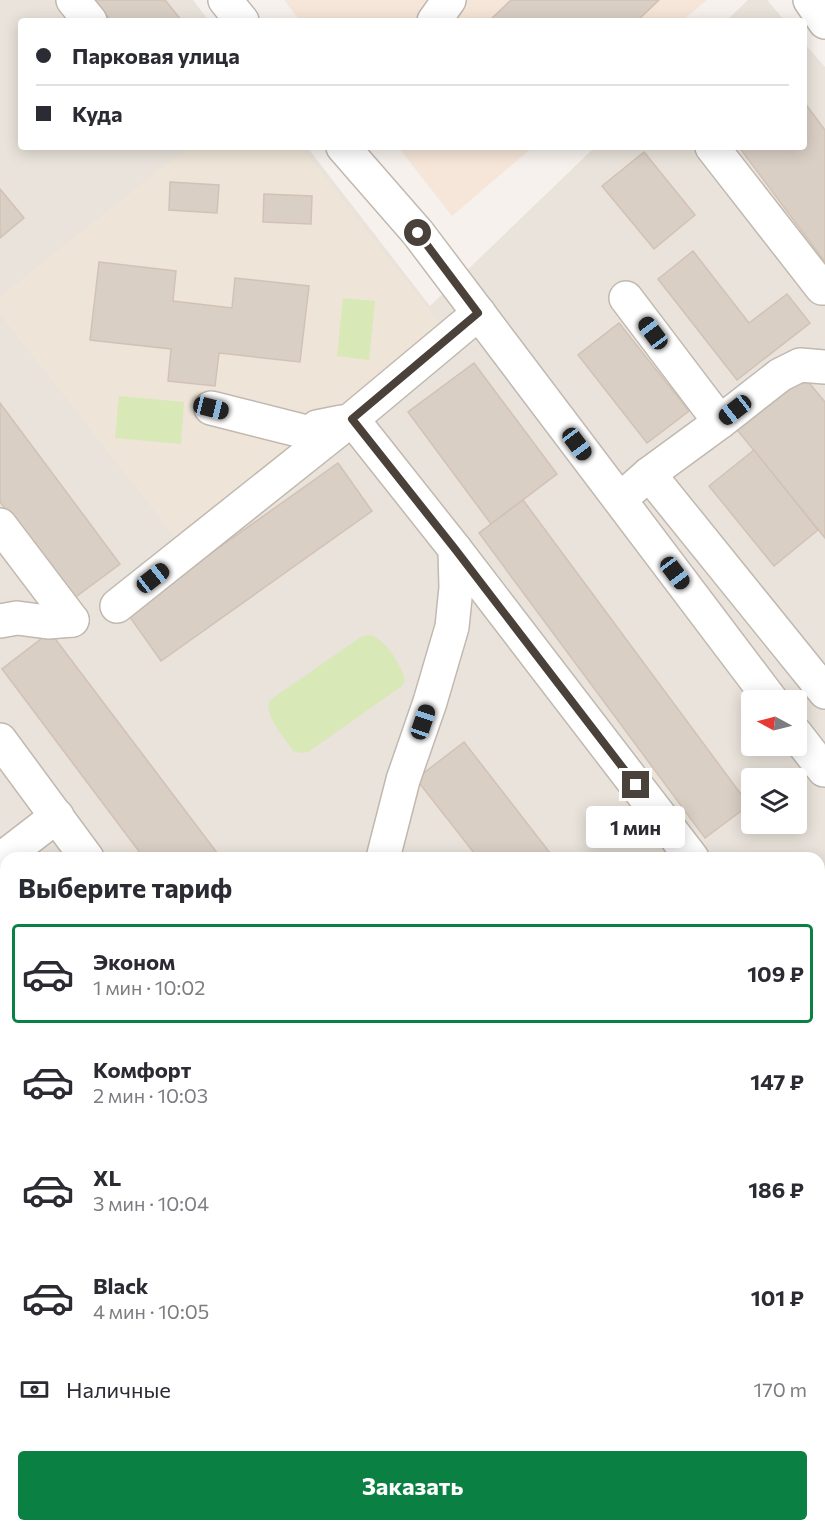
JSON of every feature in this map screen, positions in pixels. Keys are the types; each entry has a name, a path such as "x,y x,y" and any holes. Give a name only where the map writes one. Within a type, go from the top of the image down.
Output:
{"street":[{"path":"73,0 88,18"},
{"path":"225,0 240,18"},
{"path":"436,18 449,0"},
{"path":"810,0 825,22"},
{"path":"352,150 418,233 763,690"},
{"path":"714,150 822,288 825,288"},
{"path":"626,298 720,422"},
{"path":"117,606 352,419 478,313"},
{"path":"620,500 649,474 780,375 800,365 825,367"},
{"path":"211,408 310,433 317,427 352,419"},
{"path":"352,419 455,549 687,852"},
{"path":"649,474 825,692"},
{"path":"0,525 72,621 48,622 17,618 0,621"},
{"path":"385,852 403,780 430,702 452,627 456,588 455,549"},
{"path":"0,740 83,852"},
{"path":"807,748 824,770"},
{"path":"10,852 57,816"}],"shaded area":[{"path":"0,0 193,0 207,18 18,18 18,150 309,150 430,306 592,150 807,150 807,46 825,67 825,852 0,852"},
{"path":"284,0 707,0 686,18 298,18"},
{"path":"748,0 767,0 782,18 729,18"},
{"path":"184,150 303,150 440,323 310,433 176,539 0,314 0,296"},
{"path":"400,150 529,150 452,216"}],"green space":[{"path":"343,298 375,301 369,360 337,356"},
{"path":"119,396 184,402 181,444 115,438"},
{"path":"371,635 388,648 397,661 405,681 402,686 308,752 293,751 272,719 270,700 355,641 363,636"}],"building":[{"path":"94,0 165,0 180,18 109,18"},
{"path":"511,0 659,0 640,18 492,18"},
{"path":"807,106 825,130 825,262 741,150 807,150"},
{"path":"644,152 695,215 654,249 602,186"},
{"path":"170,182 219,185 217,213 169,210"},
{"path":"0,189 24,218 0,238"},
{"path":"264,194 312,196 311,224 263,222"},
{"path":"693,251 749,323 787,294 810,323 737,380 658,279"},
{"path":"99,262 176,271 173,301 232,308 235,278 309,286 300,362 219,353 215,386 168,381 171,349 90,340"},
{"path":"619,323 689,411 647,443 578,355"},
{"path":"474,363 557,474 491,524 408,412"},
{"path":"800,372 825,402 825,538 734,426"},
{"path":"0,403 120,564 73,599 0,502"},
{"path":"754,450 818,530 774,566 709,486"},
{"path":"338,463 372,511 161,661 127,613"},
{"path":"523,500 741,794 741,811 705,838 479,533"},
{"path":"50,632 216,852 139,852 2,669"},
{"path":"464,742 549,852 473,852 416,779"}],"route":[{"path":"418,233 478,313 352,419 636,785"}]}
